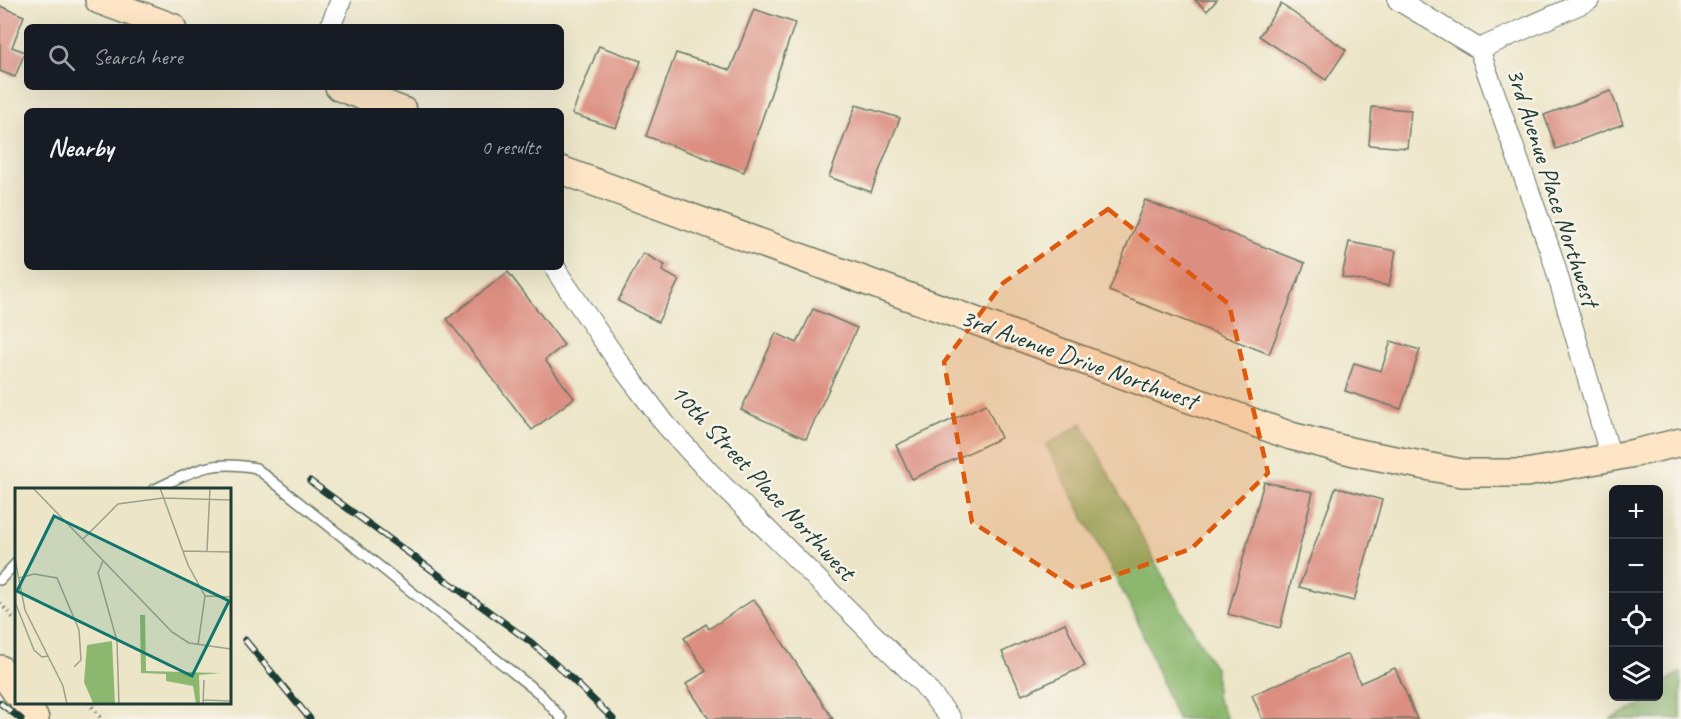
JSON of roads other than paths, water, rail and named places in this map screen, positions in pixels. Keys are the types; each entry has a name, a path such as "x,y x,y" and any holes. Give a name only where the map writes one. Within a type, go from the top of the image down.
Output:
{"main road":[{"path":"99,0 164,24"},
{"path":"347,90 395,108"},
{"name":"3rd Avenue Drive Northwest","path":"564,171 1291,436 1354,452 1462,473 1526,473 1611,458 1681,442"},
{"path":"0,669 15,691"},
{"path":"25,704 35,719"}],"street":[{"path":"331,24 340,0"},
{"path":"1398,0 1479,49"},
{"name":"3rd Avenue Place Northwest","path":"1589,0 1479,49 1552,256 1611,458"},
{"name":"10th Street Place Northwest","path":"556,270 619,363 666,425 733,496 923,684 951,719"}],"lane":[{"path":"155,488 202,467 233,463 256,468 530,687 562,719"},
{"path":"0,580 15,564"}],"railway":[{"path":"310,481 532,643 613,719"},
{"path":"245,640 310,719"},
{"path":"0,703 21,719"}]}
